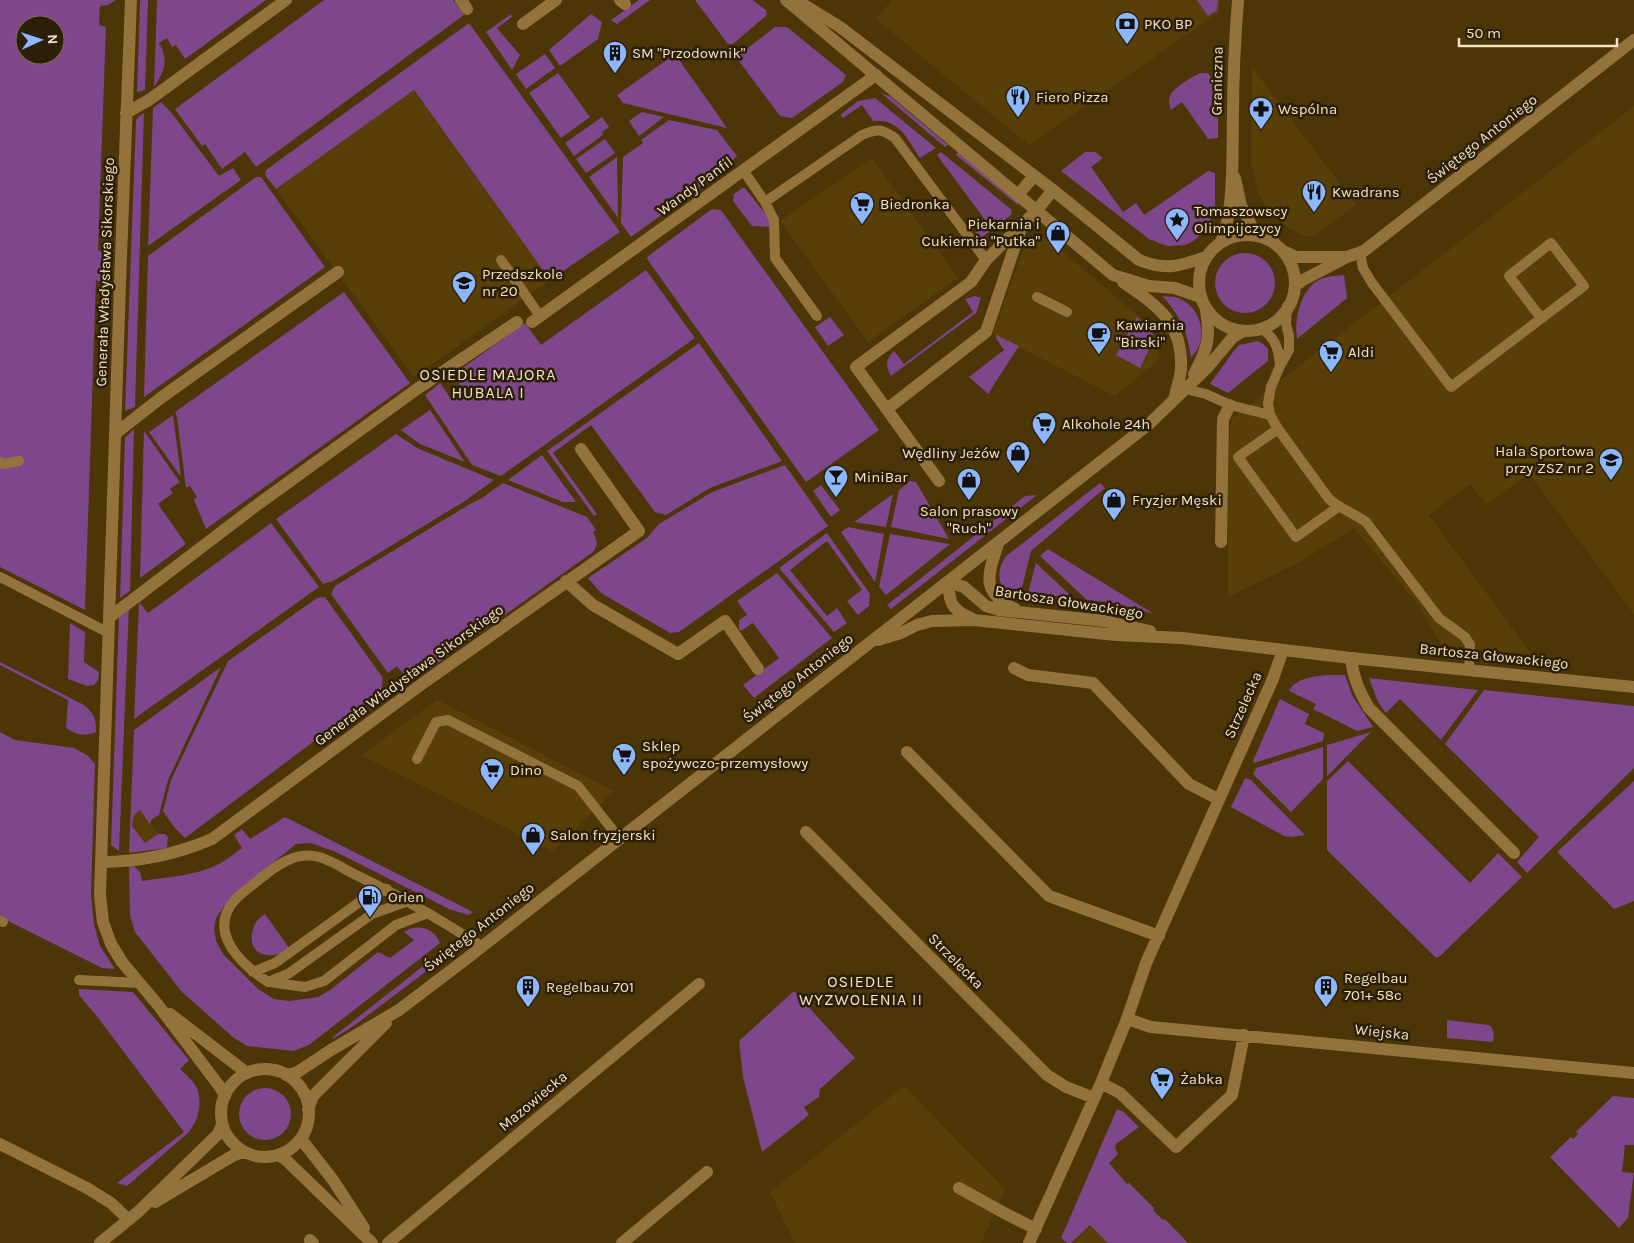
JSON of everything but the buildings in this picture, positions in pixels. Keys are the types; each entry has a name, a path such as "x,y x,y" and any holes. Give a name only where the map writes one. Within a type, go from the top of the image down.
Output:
{"street":[{"name":"Generała Władysława Sikorskiego","path":"131,0 100,895 103,922 114,950 158,1005 225,1096"},
{"path":"126,112 148,100 286,0"},
{"path":"523,24 556,0"},
{"path":"786,0 1113,275 1163,312 1172,324 1180,353 1181,371 1174,401"},
{"path":"796,0 840,27 1140,260 1153,266 1174,267 1206,257"},
{"name":"Graniczna","path":"1221,242 1227,228 1232,164 1233,53 1238,0"},
{"name":"Świętego Antoniego","path":"1295,286 1347,257 1360,253 1389,233 1634,40"},
{"name":"Wandy Panfil","path":"536,319 888,65"},
{"name":"Graniczna","path":"1232,164 1241,206 1258,236"},
{"path":"1018,195 1034,176"},
{"path":"939,481 856,367 971,282 986,260 1036,211 1052,190"},
{"path":"887,409 986,332 1022,225"},
{"path":"1236,236 1258,236 1276,244 1290,260 1294,272 1295,286 1287,306 1278,318 1260,328 1243,331 1223,326 1206,311 1200,297 1199,276 1206,257 1221,242 1236,236"},
{"name":"Świętego Antoniego","path":"1283,251 1296,257 1347,257"},
{"path":"116,433 162,397 338,272"},
{"path":"1113,275 1149,286 1175,288 1200,297"},
{"name":"Świętego Antoniego","path":"1187,387 1208,346 1209,329 1206,311"},
{"path":"110,616 253,508 417,389 517,322"},
{"name":"Świętego Antoniego","path":"286,1075 296,1073 399,1010 1150,424 1207,368 1233,337 1243,331"},
{"path":"1221,542 1223,419 1230,405"},
{"name":"Generała Władysława Sikorskiego","path":"101,862 124,862 178,853 212,839 426,681 566,581 639,532 581,449"},
{"path":"998,544 988,577 993,592 1002,602 1022,612"},
{"path":"566,581 593,605 678,654 725,621 758,668"},
{"name":"Bartosza Głowackiego","path":"974,620 960,613 952,605 948,595 949,582 964,587 986,606 999,610 1104,621 1182,638"},
{"name":"Bartosza Głowackiego","path":"873,641 901,633 916,625 932,622 974,620 1116,635 1182,638 1351,658 1634,687"},
{"name":"Strzelecka","path":"1029,1243 1101,1083 1128,1019 1146,963 1272,681 1283,650"},
{"path":"1351,658 1358,690 1369,708 1514,853"},
{"path":"1014,668 1028,675 1093,683 1189,784 1218,799"},
{"path":"907,752 1049,896 1159,936"},
{"name":"Strzelecka","path":"806,832 1047,1075 1066,1087 1094,1098"},
{"name":"Mazowiecka","path":"388,1243 699,984"},
{"name":"Generała Władysława Sikorskiego","path":"158,1005 247,1073"},
{"name":"Świętego Antoniego","path":"308,1110 313,1096 399,1010"},
{"name":"Wiejska","path":"1128,1019 1151,1027 1634,1073"},
{"path":"1101,1083 1120,1093 1176,1148 1232,1094 1244,1035"},
{"path":"266,1070 286,1075 298,1085 306,1098 308,1120 301,1139 292,1149 278,1156 261,1156 244,1152 229,1139 222,1125 221,1116 225,1096 234,1081 247,1073 266,1070"},
{"path":"100,1243 134,1216 218,1134 222,1125"},
{"path":"301,1139 333,1180 373,1243"},
{"path":"0,1144 87,1188 134,1216"},
{"path":"134,1216 234,1155 244,1152"},
{"path":"278,1156 286,1160 373,1243"},
{"path":"622,1243 707,1172"},
{"path":"959,1188 1036,1228"}],"lane":[{"path":"765,202 862,135 873,130 884,130 895,138 986,260"},
{"path":"743,170 765,202 774,220 775,258 817,316"},
{"path":"1360,253 1363,268 1372,283 1451,386 1584,286 1551,243 1509,276 1541,318"},
{"path":"501,260 536,319"},
{"path":"1037,296 1067,312"},
{"path":"1287,306 1286,324 1289,336 1289,350 1271,388 1268,403 1270,415 1329,499 1338,507 1354,513 1366,522 1439,618 1465,637 1470,645 1469,669"},
{"path":"1260,328 1275,341 1280,366"},
{"path":"1187,387 1230,405 1270,415"},
{"path":"1278,428 1238,457 1296,536 1338,507"},
{"path":"0,462 3,464 19,461"},
{"path":"0,577 109,633"},
{"path":"417,759 436,722 448,720 578,786 619,838"},
{"path":"428,913 396,925 324,981 304,987 268,982 253,972 236,956 226,938 225,918 234,901 274,867 289,859 304,855 319,857 387,889 428,913 481,946"},
{"path":"253,972 275,963 364,898 387,889"},
{"path":"268,982 288,974 372,914 408,901"},
{"path":"79,980 140,983"}],"shaded area":[{"path":"0,0 116,0 108,5 100,6 99,25 106,27 98,250 112,256 110,286 96,280 85,610 0,567"},
{"path":"140,0 148,0 145,90 137,92"},
{"path":"157,0 266,0 185,59 176,45 172,47 167,38 159,43 165,60 161,75 154,87"},
{"path":"324,0 453,0 464,15 256,167 245,152 222,169 205,144 202,146 175,109"},
{"path":"639,0 650,0 617,24 611,20"},
{"path":"695,0 752,0 766,10 767,15 733,44 728,44"},
{"path":"892,0 1220,0 1219,12 1029,145 876,19"},
{"path":"1197,0 1218,0 1217,10 1208,16"},
{"path":"511,14 512,17 497,28 520,55 512,70 486,32"},
{"path":"591,14 602,22 598,39 560,66 549,50"},
{"path":"469,23 620,232 550,280 414,90 276,189 265,175 266,170"},
{"path":"775,27 787,27 846,75 843,82 792,118 780,116 739,61 740,54"},
{"path":"545,54 555,68 526,89 516,74"},
{"path":"675,54 727,128 623,103 617,95"},
{"path":"1252,67 1356,205 1313,237 1302,235 1284,225 1267,209 1258,193 1251,164"},
{"path":"558,73 590,117 561,138 529,93"},
{"path":"1201,73 1208,73 1218,90 1218,138 1208,139 1182,102 1171,110 1169,98 1173,91"},
{"path":"413,90 550,280 414,377 276,189"},
{"path":"881,93 891,97 948,145 945,147"},
{"path":"875,98 936,148 920,158 902,132 890,123 873,121 862,105 843,118 840,115 858,101"},
{"path":"161,102 170,111 219,176 233,168 241,180 148,246 153,108"},
{"path":"1634,106 1634,614 1529,474 1486,504 1470,484 1429,515 1532,655 1442,645 1418,605 1354,528 1300,562 1228,597 1228,465 1231,419"},
{"path":"642,112 664,117 639,136 629,121"},
{"path":"144,113 135,407 125,411 136,120"},
{"path":"602,117 609,127 602,132 603,135 574,156 565,143"},
{"path":"669,120 717,130 737,156 715,176 631,237 621,223 623,157 643,143 641,140"},
{"path":"605,139 615,153 586,173 576,159"},
{"path":"941,152 1012,210 1011,215 981,238 975,233 988,224 937,155"},
{"path":"958,152 1018,202 1018,205 956,155"},
{"path":"1085,152 1095,152 1103,158 1091,167 1123,212 1136,203 1144,215 1208,171 1215,173 1215,205 1207,230 1185,245 1167,246 1149,239 1061,171"},
{"path":"617,157 618,218 589,177"},
{"path":"872,158 958,278 868,342 780,221"},
{"path":"256,177 261,177 325,267 144,397 148,256"},
{"path":"745,188 770,220 769,227 752,226 733,201 734,194"},
{"path":"712,209 721,210 879,430 806,482 647,259 648,256"},
{"path":"1040,237 1049,240 1141,318 1156,337 1160,359 1115,396 993,334 1024,247 1033,238"},
{"path":"1245,253 1262,258 1270,266 1275,283 1270,300 1262,308 1245,313 1228,308 1220,300 1215,283 1220,266 1228,258"},
{"path":"646,270 695,338 501,476 472,465 425,395 440,383 451,399 463,390 453,375 525,323 541,345"},
{"path":"1344,275 1347,298 1297,339 1296,323 1302,299 1306,292 1320,279"},
{"path":"344,292 410,383 206,529 194,500 197,497 190,486 186,488 175,412"},
{"path":"975,296 981,298 976,313 891,376 887,363 894,351 904,364 973,312 965,299"},
{"path":"1162,296 1176,297 1185,301 1198,317 1201,337 1199,346 1191,358 1188,340 1182,325 1174,310"},
{"path":"830,317 844,335 828,346 815,327"},
{"path":"1137,317 1152,331 1154,339 1140,368 1116,355"},
{"path":"996,335 1019,346 988,394 969,377 1004,350"},
{"path":"1258,341 1268,349 1268,361 1228,393 1210,384 1239,345"},
{"path":"699,343 782,461 710,488 666,515 655,512 591,425 553,453 597,514 594,516 547,451"},
{"path":"430,410 465,462 420,444 401,430"},
{"path":"173,415 181,477 149,432"},
{"path":"134,429 130,591 120,598 125,438"},
{"path":"144,431 180,482 170,489 173,493 158,504 186,544 140,578"},
{"path":"396,434 417,448 494,480 465,501 333,581 323,584 276,519"},
{"path":"542,455 576,502 563,502 508,480"},
{"path":"785,465 828,526 679,632 670,633 601,593 588,578 647,538 659,524 712,492"},
{"path":"910,481 916,482 949,539 891,527 899,490"},
{"path":"503,483 587,517 596,530 593,532 597,542 595,549 421,675 407,676 397,666 388,673 331,594 335,586 482,498"},
{"path":"1100,483 1105,488 1031,551 1021,591 1016,599 1010,595 1002,586 999,575 1005,557"},
{"path":"821,485 840,510 831,517 813,491"},
{"path":"893,494 886,527 854,522"},
{"path":"1037,495 891,609 887,605 1025,496"},
{"path":"271,523 319,587 134,719 139,602 148,613"},
{"path":"848,527 884,534 875,582 841,532"},
{"path":"827,533 870,594 869,606 858,615 847,601 862,590 827,541 790,570 827,616 837,608 847,623 834,632 779,568"},
{"path":"890,534 950,544 886,595 879,587"},
{"path":"1048,549 1154,614 1115,603 1087,600 1040,556"},
{"path":"1036,563 1073,598 1028,593"},
{"path":"777,573 832,638 754,698 743,685 779,658 753,623 741,631 739,629 739,620 747,615 737,601"},
{"path":"325,597 383,678 381,691 185,838 174,827 163,811 171,780 228,661 317,598"},
{"path":"129,607 119,851 111,845 119,613"},
{"path":"70,623 85,632 84,662 99,672 98,680 94,685 87,686 68,679"},
{"path":"0,662 84,705 91,711 94,717 96,732 81,734 66,728 68,700 0,665"},
{"path":"221,667 168,780 159,815 152,819 150,824 140,810 134,815 132,826 145,843 158,834 165,834 168,837 167,848 129,853 134,730"},
{"path":"1326,675 1345,675 1352,695 1373,727 1357,731 1313,709 1316,704 1289,691 1300,681"},
{"path":"1369,678 1478,690 1441,740 1400,699 1386,713 1378,702"},
{"path":"1484,690 1634,706 1634,768 1527,873 1517,862 1539,837 1445,744"},
{"path":"1280,699 1309,714 1305,724 1324,733 1323,741 1254,763 1253,761"},
{"path":"437,700 614,791 553,851 361,755"},
{"path":"0,732 15,740 74,748 87,755 95,764 91,895 94,924 100,946 115,969 102,968 0,917"},
{"path":"1371,732 1327,776 1327,745"},
{"path":"1323,747 1323,779 1291,812 1253,774 1256,768"},
{"path":"1348,761 1470,883 1498,853 1522,877 1437,958 1327,850 1327,781"},
{"path":"1245,778 1251,780 1305,835 1284,836 1231,807"},
{"path":"1634,781 1634,901 1614,909 1557,852"},
{"path":"140,809 158,834 146,844 132,826 134,815"},
{"path":"285,817 473,912 468,915 449,909 336,852 311,843 296,844 239,890 216,918 214,928 216,941 223,954 258,989 274,999 289,1001 318,997 330,990 378,952 390,958 414,940 404,932 409,929 425,928 434,934 440,943 309,1045 294,1051 247,1046 234,1038 182,992 135,932 130,916 129,867 134,866 140,872 142,881 181,876 210,868 242,848 234,835 242,829 250,839"},
{"path":"265,914 290,949 277,955 270,955 258,952 254,948 252,933 257,921"},
{"path":"442,951 440,961 355,1025 333,1039 333,1037"},
{"path":"79,989 133,992 189,1060 180,1069 193,1082 198,1091 200,1102 198,1113 195,1123 189,1132 127,1186 117,1183 184,1132 79,995"},
{"path":"794,991 855,1058 820,1089 819,1097 804,1107 809,1115 762,1152 743,1077 739,1041"},
{"path":"1447,1020 1489,1025 1494,1035 1493,1042 1447,1038"},
{"path":"904,1086 1005,1189 981,1243 795,1243 770,1192"},
{"path":"260,1088 270,1088 284,1095 291,1109 291,1119 284,1133 270,1140 260,1140 250,1136 243,1129 239,1119 239,1109 243,1099 250,1092"},
{"path":"1613,1096 1634,1098 1634,1145 1625,1145 1622,1172 1634,1173 1628,1218 1619,1228 1550,1157 1571,1137 1573,1139 1578,1134 1576,1132"},
{"path":"1117,1109 1124,1112 1139,1127 1116,1144 1115,1148 1118,1154 1109,1163 1127,1184 1129,1183 1154,1208 1153,1210 1163,1220 1165,1219 1188,1243 1108,1243 1090,1225 1071,1243 1067,1243 1061,1238"},
{"path":"1090,1225 1108,1243 1073,1243"}],"place":[{"name":"PKO BP","path":"1127,45"},
{"name":"SM \"Przodownik\"","path":"615,74"},
{"name":"Fiero Pizza","path":"1018,118"},
{"name":"Wspólna","path":"1261,130"},
{"name":"Kwadrans","path":"1314,213"},
{"name":"Biedronka","path":"862,225"},
{"name":"Tomaszowscy Olimpijczycy","path":"1177,241"},
{"name":"Piekarnia i Cukiernia \"Putka\"","path":"1058,254"},
{"name":"Przedszkole nr 20","path":"464,304"},
{"name":"Kawiarnia \"Birski\"","path":"1099,355"},
{"name":"Aldi","path":"1331,373"},
{"name":"Alkohole 24h","path":"1044,445"},
{"name":"Wędliny Jeżów","path":"1018,474"},
{"name":"Hala Sportowa przy ZSZ nr 2","path":"1611,481"},
{"name":"MiniBar","path":"836,498"},
{"name":"Salon prasowy \"Ruch\"","path":"969,501"},
{"name":"Fryzjer Męski","path":"1114,521"},
{"name":"Sklep spożywczo-przemysłowy","path":"624,776"},
{"name":"Dino","path":"492,791"},
{"name":"Salon fryzjerski","path":"533,856"},
{"name":"Orlen","path":"370,918"},
{"name":"Regelbau 701","path":"528,1008"},
{"name":"Regelbau 701+ 58c","path":"1326,1008"},
{"name":"Żabka","path":"1162,1100"}],"district":[{"name":"OSIEDLE MAJORA HUBALA I","path":"488,383"},
{"name":"OSIEDLE WYZWOLENIA II","path":"861,990"}]}
